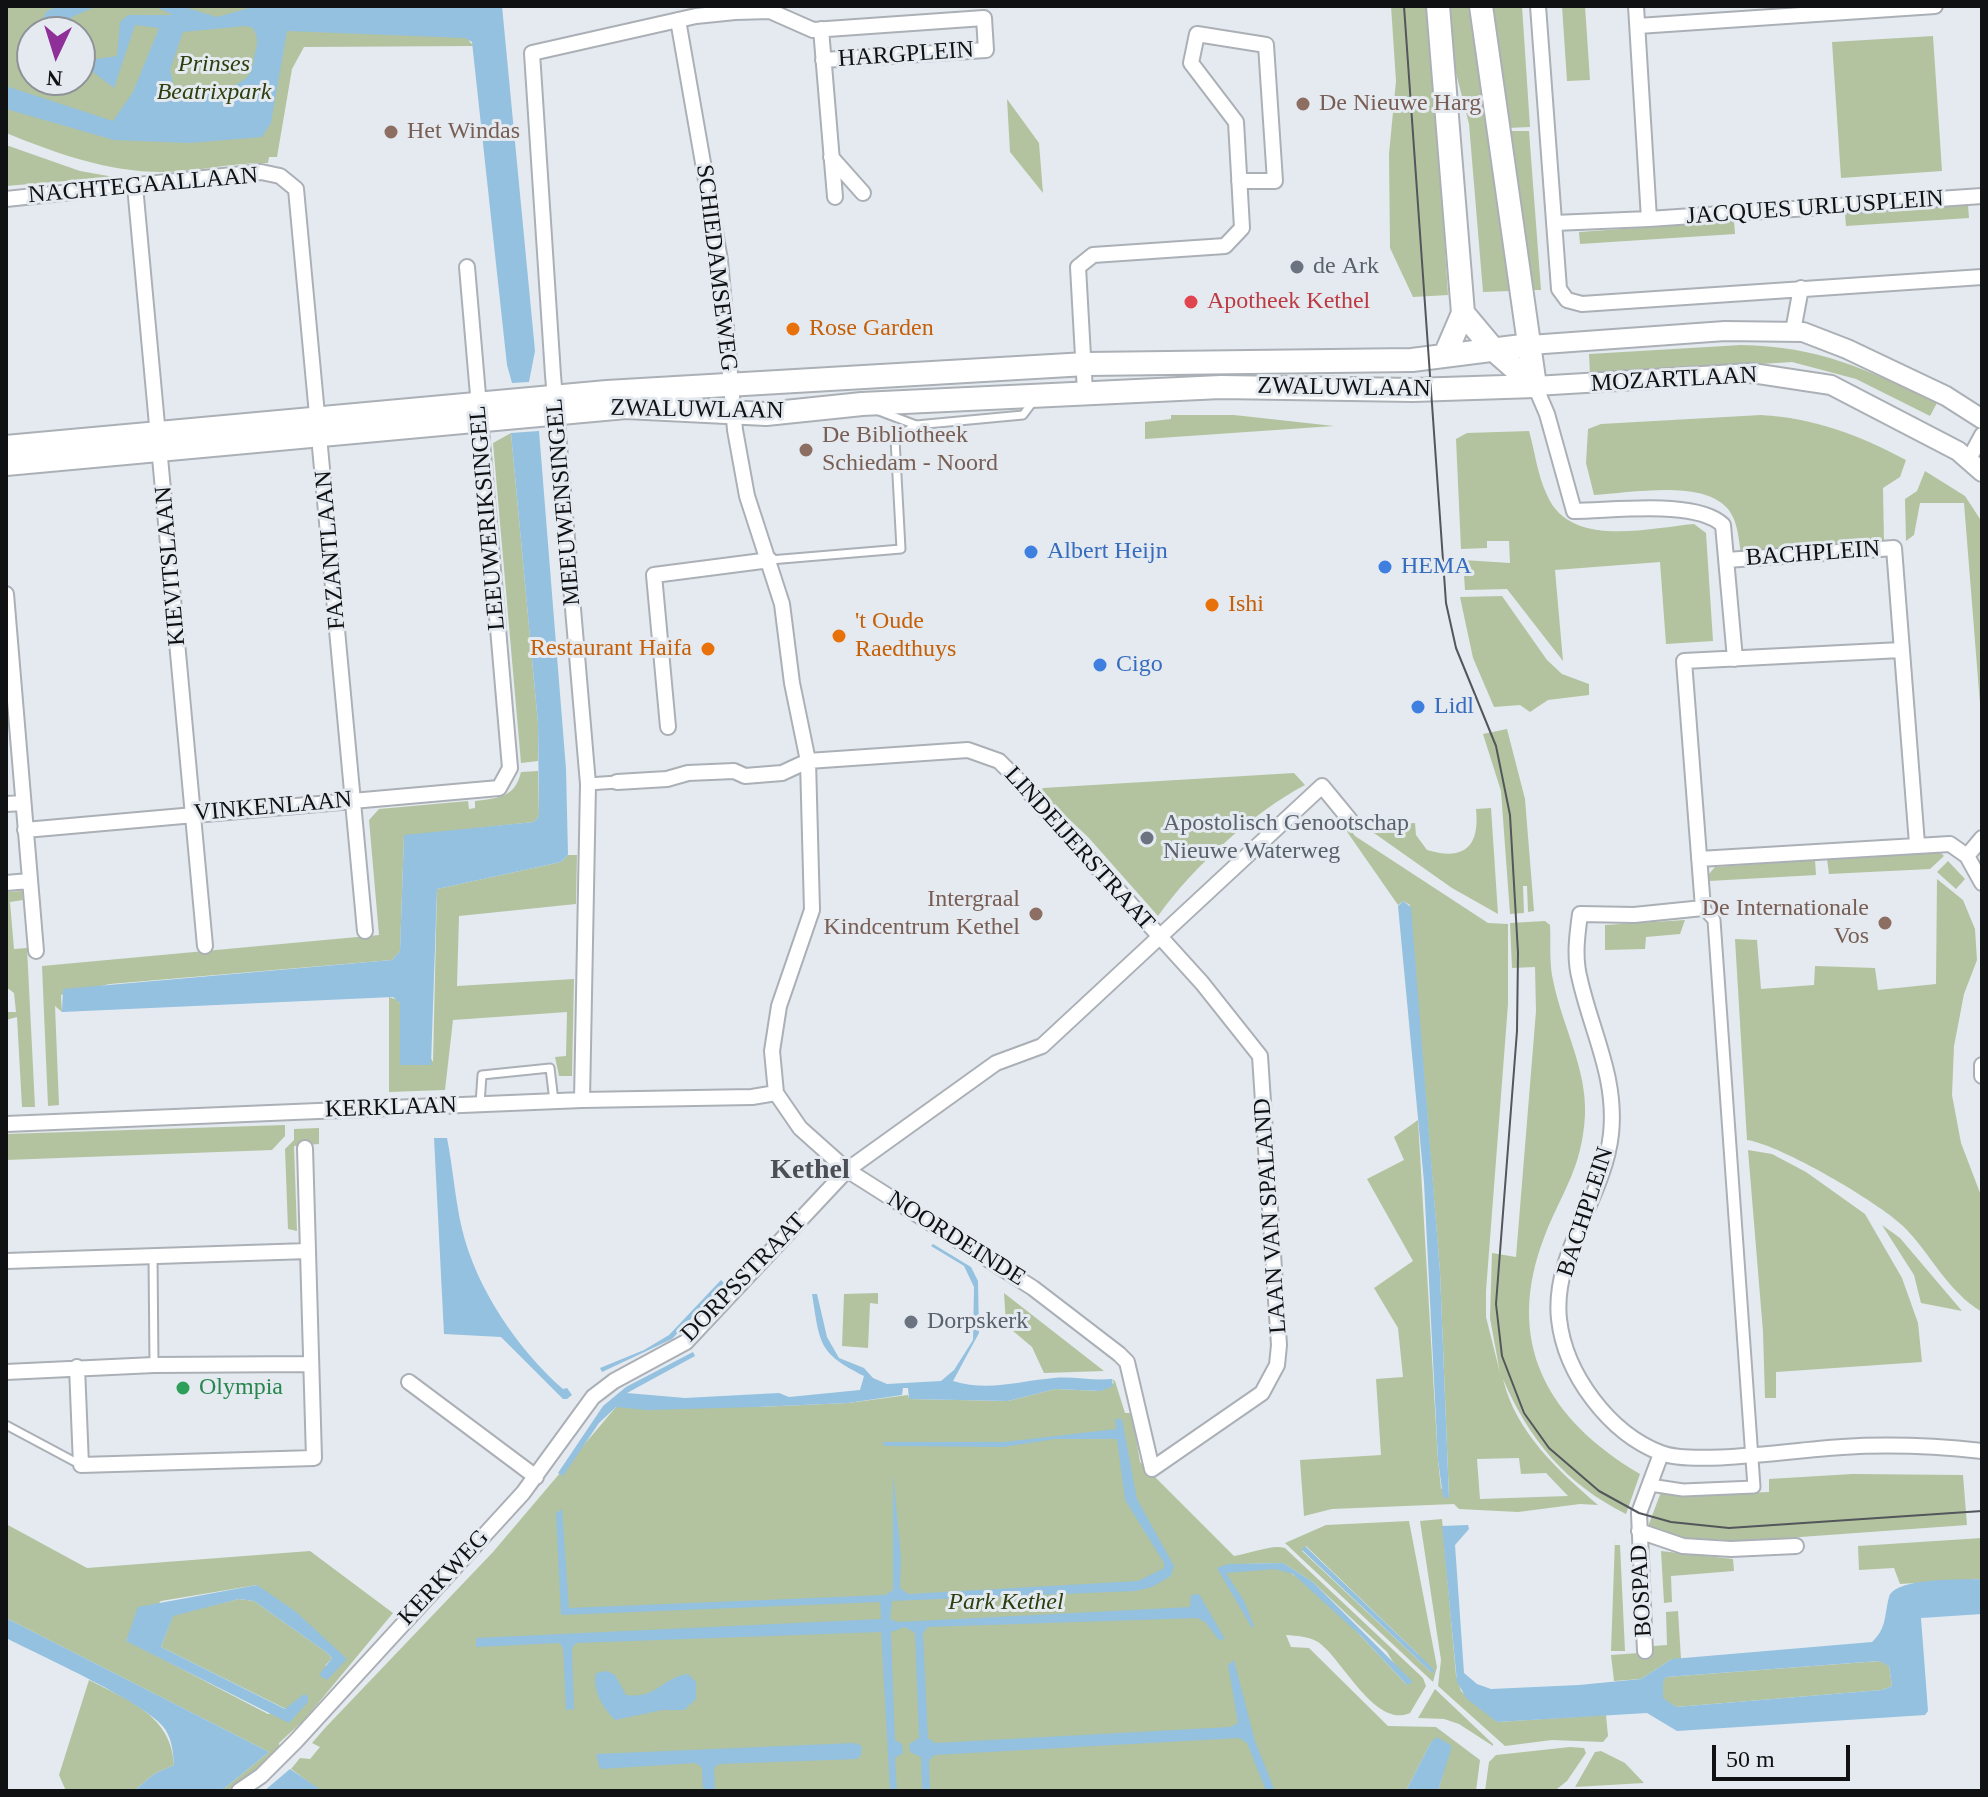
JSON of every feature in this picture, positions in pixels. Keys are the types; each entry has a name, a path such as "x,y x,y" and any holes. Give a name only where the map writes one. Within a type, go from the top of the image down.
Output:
{"main road":[{"path":"1438,6 1463,313 1445,355"},
{"path":"1481,6 1535,386"},
{"path":"1463,313 1502,357 1535,386"},
{"name":"ZWALUWLAAN","path":"6,447 160,440 732,386 1086,364 1412,360 1445,355 1502,357 1530,345"},
{"path":"1469,388 1502,357"},
{"name":"ZWALUWLAAN","path":"555,404 735,414 862,404 1221,387 1535,386"},
{"name":"ZWALUWLAAN","path":"6,464 160,440"}],"street":[{"path":"1538,6 1559,289 1567,300 1582,304 1982,277"},
{"path":"1636,6 1649,219"},
{"path":"1638,26 1935,6"},
{"name":"HARGPLEIN","path":"678,20 770,11 813,30 984,18 986,50 823,60"},
{"name":"SCHIEDAMSEWEG","path":"678,20 720,260 735,414 747,496 782,604 792,683 808,761"},
{"name":"MEEUWENSINGEL","path":"582,1100 588,784 555,404 532,53 678,20"},
{"name":"HARGPLEIN","path":"821,29 835,197"},
{"path":"1085,392 1086,364 1078,267 1093,255 1225,246 1242,228 1239,181 1236,122 1191,63 1197,34 1266,45 1275,181 1239,181"},
{"path":"831,156 863,193"},
{"name":"NACHTEGAALLAAN","path":"6,199 261,172 280,176"},
{"name":"FAZANTLAAN","path":"280,176 296,189 365,931"},
{"name":"KIEVITSLAAN","path":"135,186 205,946"},
{"name":"JACQUES URLUSPLEIN","path":"1554,223 1982,196"},
{"name":"LEEUWERIKSINGEL","path":"467,267 510,768"},
{"path":"1793,331 1801,288"},
{"name":"MOZARTLAAN","path":"1530,345 1725,331 1793,331 1854,352 1946,396 1982,419"},
{"name":"MOZARTLAAN","path":"1535,386 1752,373 1831,385 1978,462"},
{"name":"BACHPLEIN","path":"1535,386 1547,414 1574,511 1688,510 1713,515 1723,525 1735,659"},
{"path":"1978,462 1982,435"},
{"name":"BACHPLEIN","path":"1727,560 1894,548 1917,844"},
{"path":"668,727 654,575 770,560"},
{"path":"6,594 11,725 23,803 36,951"},
{"path":"1901,650 1684,661 1703,908 1714,920 1751,1455 1754,1487 1683,1490 1650,1485 1661,1454 1751,1455 1844,1447 1934,1446 1982,1451"},
{"name":"LINDEIJERSTRAAT","path":"617,782 667,779 688,773 734,771 745,776 782,773 808,761 968,750 999,761 1160,938"},
{"path":"808,761 812,910 779,1006 772,1051 776,1093 800,1128 847,1170"},
{"name":"VINKENLAAN","path":"25,830 499,788 510,768"},
{"path":"588,784 617,782"},
{"path":"1160,938 1322,786 1350,820"},
{"path":"6,804 23,803"},
{"path":"1967,856 1982,838"},
{"path":"1699,859 1950,844 1967,856 1982,883"},
{"path":"6,883 29,881"},
{"name":"BACHPLEIN","path":"1661,1454 1626,1431 1590,1400 1570,1360 1559,1318 1563,1269 1606,1163 1611,1132 1612,1091 1579,978 1576,945 1580,914 1634,915 1703,908"},
{"name":"DORPSSTRAAT","path":"536,1477 593,1397 614,1381 686,1342 847,1170 996,1063 1042,1046 1160,938"},
{"name":"LAAN VAN SPALAND","path":"1152,1469 1262,1393 1277,1365 1279,1345 1260,1056 1202,983 1160,938"},
{"path":"1982,1065 1982,1076"},
{"name":"KERKLAAN","path":"6,1124 554,1101 752,1097 776,1093"},
{"path":"77,1367 81,1465 314,1458 305,1148"},
{"name":"NOORDEINDE","path":"847,1170 1033,1288 1119,1354 1127,1362 1152,1469"},
{"path":"6,1261 308,1251"},
{"path":"6,1372 77,1367 310,1364"},
{"path":"409,1382 536,1477"},
{"name":"KERKWEG","path":"239,1791 261,1776 296,1741 536,1477"},
{"name":"BOSPAD","path":"1645,1651 1639,1531 1642,1504 1650,1485"},
{"name":"BOSPAD","path":"1639,1531 1683,1546 1731,1549 1796,1546"}],"lane":[{"path":"862,404 916,425 1023,415 1038,396"},
{"path":"770,560 901,549 895,439 916,425"},
{"path":"480,1104 482,1075 550,1068 554,1101"},
{"path":"153,1256 154,1365"},
{"path":"6,1425 81,1465"}],"green space":[{"name":"Prinses Beatrixpark","path":"6,6 471,6 469,41 474,46 304,47 292,69 277,157 269,157 268,163 175,172 142,171 82,160 6,133"},
{"path":"1391,6 1429,6 1448,295 1413,297 1390,248 1389,154 1396,81"},
{"path":"1450,6 1471,6 1510,291 1483,292 1469,124 1454,65"},
{"path":"1492,6 1522,6 1530,127 1507,128"},
{"path":"1562,6 1585,6 1590,80 1567,81"},
{"path":"1933,36 1942,171 1841,178 1832,42"},
{"path":"1007,99 1039,143 1043,193 1010,152"},
{"path":"1511,131 1529,131 1541,290 1531,290 1513,170 1517,169"},
{"path":"6,145 80,171 114,177 6,186"},
{"path":"1968,205 1969,218 1846,226 1845,214"},
{"path":"1734,221 1735,234 1580,244 1579,232"},
{"path":"1769,346 1819,355 1865,370 1937,403 1930,416 1856,379 1792,362 1590,375 1589,354"},
{"path":"1171,415 1234,415 1334,426 1145,439 1145,422 1171,419"},
{"path":"1761,415 1836,429 1906,460 1900,477 1883,488 1884,542 1741,553 1733,516 1713,498 1698,493 1663,490 1594,495 1586,463 1588,429 1601,424"},
{"path":"1529,431 1547,495 1558,512 1573,523 1612,531 1694,524 1706,533 1713,641 1666,644 1660,562 1555,570 1563,661 1507,589 1465,590 1463,560 1510,563 1509,541 1487,541 1487,548 1461,549 1456,439 1467,433"},
{"path":"511,433 538,723 538,761 521,763 493,443"},
{"path":"1925,471 1965,496 1982,522 1982,729 1964,503 1920,503 1914,535 1906,541 1905,499 1917,491"},
{"path":"1502,596 1547,660 1562,674 1589,684 1589,695 1548,700 1530,712 1520,705 1494,707 1473,658 1460,597"},
{"path":"1507,729 1525,799 1534,911 1528,912 1527,886 1523,886 1524,913 1510,914 1501,791 1483,734"},
{"path":"538,771 539,816 534,822 404,836 400,951 392,960 110,984 61,995 62,1012 55,1006 59,1105 48,1106 42,966 379,935 369,820 379,809 468,801 469,809 475,808 475,801 510,792 521,772"},
{"path":"1294,773 1305,785 1244,826 1206,860 1158,916 1088,837 1040,792 1043,788"},
{"path":"1330,801 1355,836 1488,923 1508,924 1508,1004 1486,1291 1486,1317 1500,1373 1490,1318 1492,1253 1516,1257 1536,1011 1535,967 1512,968 1510,923 1545,921 1550,925 1552,973 1582,1081 1585,1115 1576,1164 1545,1235 1533,1274 1529,1310 1532,1343 1542,1374 1558,1402 1580,1428 1607,1452 1640,1474 1626,1514 1585,1489 1552,1458 1525,1422 1503,1379 1518,1417 1540,1449 1598,1505 1580,1504 1518,1512 1459,1509 1454,1504 1332,1509 1304,1516 1300,1460 1381,1455 1376,1379 1403,1377 1398,1328 1374,1288 1413,1261 1367,1179 1404,1160 1394,1137 1418,1120 1438,1460 1441,1488 1449,1497 1440,1272 1410,905 1403,901 1398,905 1327,803","holes":["1519,1458 1521,1474 1546,1473 1568,1496 1480,1499 1477,1459"]},
{"path":"1491,808 1498,914 1452,888 1364,826 1415,823 1416,835 1427,850 1451,854 1467,848 1472,842 1477,822 1476,809"},
{"path":"1939,851 1944,856 1930,869 1829,874 1827,859"},
{"path":"568,855 577,855 576,904 459,916 457,986 574,979 572,1076 559,1076 555,1057 566,1056 567,1012 453,1020 445,1090 389,1092 389,997 398,1000 433,1062 437,889 561,862"},
{"path":"1815,860 1816,875 1709,881 1709,874 1715,867"},
{"path":"1948,861 1965,879 1956,889 1937,872"},
{"path":"1937,879 1963,900 1975,929 1977,960 1964,994 1954,1046 1952,1095 1961,1143 1982,1198 1982,1312 1949,1283 1913,1237 1891,1216 1805,1163 1747,1140 1735,939 1757,940 1761,989 1814,985 1815,966 1875,968 1878,990 1936,984"},
{"path":"22,891 23,900 10,902 14,949 27,948 35,1107 22,1107 17,1017 6,1020 6,1012 16,1012 14,993 6,987 6,892"},
{"path":"1685,920 1680,934 1646,937 1645,949 1605,950 1605,925"},
{"path":"285,1125 285,1136 272,1150 6,1160 6,1134"},
{"path":"319,1128 319,1144 294,1146 297,1231 288,1229 285,1149 294,1140 294,1129"},
{"path":"1748,1150 1772,1154 1806,1172 1865,1214 1902,1278 1918,1323 1922,1362 1776,1372 1776,1398 1765,1398 1763,1332"},
{"path":"1882,1225 1900,1238 1962,1311 1921,1303 1914,1275"},
{"path":"878,1293 878,1304 870,1303 868,1348 842,1346 844,1294"},
{"path":"1004,1293 1104,1371 1044,1373 1032,1347 1006,1325"},
{"name":"Park Kethel","path":"1112,1379 1115,1381 1125,1413 1132,1413 1140,1462 1234,1556 1267,1548 1285,1548 1423,1678 1426,1686 1410,1713 1397,1715 1384,1711 1372,1702 1318,1642 1286,1635 1291,1647 1309,1648 1388,1726 1436,1727 1480,1760 1476,1791 1438,1791 1444,1770 1431,1742 1406,1791 321,1791 291,1769 300,1758 310,1759 320,1747 312,1743 325,1728 493,1552 616,1407 757,1407 848,1403 908,1395 909,1399 1008,1401 1055,1389 1101,1391 1114,1383","holes":["1283,1563 1313,1582 1387,1652 1407,1685 1348,1622 1298,1577 1277,1569 1249,1570 1243,1564"]},
{"path":"1852,1474 1963,1475 1967,1525 1745,1541 1687,1538 1647,1529 1661,1492 1691,1495 1769,1492 1769,1479"},
{"path":"1442,1519 1456,1675 1461,1691 1497,1722 1606,1715 1608,1736 1603,1742 1552,1740 1505,1746 1438,1686 1441,1660 1420,1521"},
{"path":"1409,1521 1437,1667 1433,1682 1285,1543 1326,1525","holes":["1306,1546 1418,1654 1432,1673 1302,1551"]},
{"path":"6,1524 87,1568 310,1551 393,1613 305,1719 279,1743 279,1752 237,1787 221,1791 269,1752 6,1618","holes":["257,1585 346,1659 325,1666 332,1658 326,1652 254,1601 239,1599 173,1615 161,1647 286,1709 268,1714 126,1640 161,1601"]},
{"path":"1982,1538 1982,1579 1900,1584 1894,1568 1859,1570 1858,1546"},
{"path":"1615,1539 1615,1545 1620,1545 1625,1651 1611,1651"},
{"path":"1661,1551 1733,1559 1734,1571 1671,1576 1672,1602 1664,1603"},
{"path":"1678,1611 1681,1659 1672,1659 1641,1679 1614,1681 1611,1655 1652,1652 1653,1646 1667,1645 1666,1612"},
{"path":"1880,1661 1889,1666 1892,1686 1882,1690 1676,1707 1663,1699 1662,1682 1666,1677"},
{"path":"89,1680 133,1703 157,1722 171,1748 174,1765 154,1774 134,1791 66,1791 59,1775"},
{"path":"1435,1689 1493,1746 1459,1724 1444,1719 1418,1718"},
{"path":"1584,1748 1586,1753 1567,1781 1557,1789 1485,1791 1489,1762 1496,1755"},
{"path":"1601,1751 1625,1763 1644,1783 1575,1787 1595,1752"}],"water":[{"path":"59,6 97,6 74,16 44,16 47,11"},
{"path":"154,6 181,6 217,17 256,6 502,6 535,351 529,382 512,383 507,365 472,42 465,38 287,31 271,123 262,137 189,143 114,140 6,109 6,86 16,89 16,96 37,96 113,121 133,92 159,28 135,25 114,88 96,74 96,59 117,56 120,22 128,15 173,15","holes":["245,26 253,28 257,37 252,69 237,84 216,90 174,87 170,70 183,32"]},
{"path":"539,431 566,769 568,855 561,862 437,889 431,1065 400,1065 400,1003 393,997 62,1012 63,989 392,960 400,951 404,835 534,822 539,816 538,723 511,433"},
{"path":"1403,901 1411,907 1440,1272 1449,1498 1443,1497 1438,1460 1424,1182 1398,906"},
{"path":"434,1138 447,1138 462,1229 488,1295 530,1356 563,1389 567,1388 572,1395 567,1399 563,1399 501,1337 444,1334"},
{"path":"933,1244 971,1267 978,1281 979,1333 953,1381 991,1386 1054,1378 1112,1379 1113,1386 1101,1391 1055,1389 1008,1401 909,1399 908,1388 903,1388 902,1395 848,1403 647,1410 616,1407 599,1423 563,1476 558,1473 603,1406 626,1387 693,1352 695,1356 627,1393 685,1398 779,1393 789,1397 860,1390 864,1376 838,1361 824,1345 812,1294 817,1294 827,1337 839,1358 864,1368 873,1378 887,1384 941,1381 954,1370 973,1340 974,1287 964,1266 931,1246"},
{"path":"721,1280 724,1283 672,1339 602,1372 600,1368 644,1350 669,1335"},
{"path":"1115,1419 1122,1419 1137,1499 1174,1566 1171,1576 1152,1587 1135,1591 892,1601 890,1619 898,1622 1190,1607 1191,1595 1199,1594 1225,1639 1219,1640 1205,1622 1197,1618 928,1627 923,1633 928,1738 935,1743 1230,1727 1238,1723 1228,1665 1234,1660 1255,1741 1275,1791 1266,1791 1247,1743 1239,1738 935,1755 929,1760 930,1791 922,1791 921,1757 910,1752 909,1744 919,1738 915,1633 905,1627 891,1632 895,1740 902,1744 903,1753 895,1758 897,1791 890,1791 881,1632 576,1643 572,1648 574,1709 566,1710 563,1648 559,1643 476,1647 476,1638 881,1619 880,1602 561,1615 556,1513 562,1509 569,1608 885,1595 893,1590 893,1472 901,1558 900,1588 908,1594 1138,1581 1164,1568 1164,1563 1125,1500 1117,1439 1055,1439 1003,1447 885,1446 882,1442 1004,1442 1116,1429"},
{"path":"1468,1525 1469,1529 1455,1545 1464,1673 1477,1684 1491,1689 1641,1679 1672,1659 1872,1642 1883,1627 1889,1597 1903,1586 1916,1583 1982,1579 1982,1614 1921,1618 1928,1711 1925,1715 1677,1731 1647,1713 1497,1722 1467,1699 1457,1682 1442,1526","holes":["1879,1661 1889,1666 1892,1686 1882,1690 1676,1707 1663,1698 1666,1677"]},
{"path":"1305,1546 1434,1670 1432,1673 1302,1550"},
{"path":"1283,1563 1313,1582 1413,1682 1407,1685 1361,1636 1293,1574 1275,1569 1226,1573 1244,1601 1254,1626 1252,1628 1217,1568 1228,1564"},
{"path":"257,1585 295,1611 347,1659 327,1680 319,1675 332,1658 254,1601 239,1599 173,1616 161,1647 285,1709 304,1694 308,1696 308,1702 289,1723 126,1641 138,1607"},
{"path":"6,1618 269,1752 221,1791 134,1791 154,1774 174,1765 172,1746 165,1729 138,1706 116,1693 6,1638"},
{"path":"607,1671 615,1675 626,1695 645,1694 688,1674 696,1682 696,1699 684,1710 662,1710 615,1720 603,1704 596,1686 596,1673"},
{"path":"1437,1737 1452,1746 1438,1791 1406,1791 1431,1742"},
{"path":"854,1743 862,1746 857,1759 719,1764 714,1768 715,1791 703,1791 702,1768 696,1763 600,1769 596,1754"},
{"path":"290,1769 321,1790 321,1791 264,1791"}],"tram line":[{"path":"1404,6 1446,603 1456,648 1496,746 1510,815 1518,953 1517,1031 1496,1304 1502,1356 1524,1413 1549,1448 1599,1491 1639,1513 1671,1522 1729,1528 1982,1511"}],"place":[{"name":"De Nieuwe Harg","path":"1303,104"},
{"name":"Het Windas","path":"391,132"},
{"name":"de Ark","path":"1297,267"},
{"name":"Apotheek Kethel","path":"1191,302"},
{"name":"Rose Garden","path":"793,329"},
{"name":"De Bibliotheek Schiedam - Noord","path":"806,450"},
{"name":"Albert Heijn","path":"1031,552"},
{"name":"HEMA","path":"1385,567"},
{"name":"Ishi","path":"1212,605"},
{"name":"'t Oude Raedthuys","path":"839,636"},
{"name":"Restaurant Haifa","path":"708,649"},
{"name":"Cigo","path":"1100,665"},
{"name":"Lidl","path":"1418,707"},
{"name":"Apostolisch Genootschap Nieuwe Waterweg","path":"1147,838"},
{"name":"Intergraal Kindcentrum Kethel","path":"1036,914"},
{"name":"De Internationale Vos","path":"1885,923"},
{"name":"Dorpskerk","path":"911,1322"},
{"name":"Olympia","path":"183,1388"}],"district":[{"name":"Kethel","path":"810,1171"}]}
